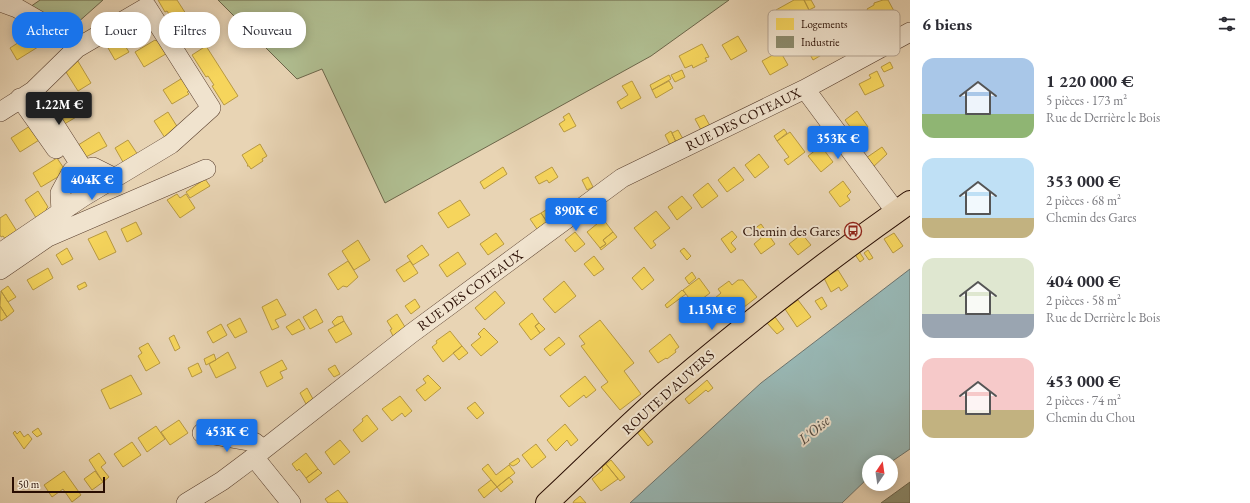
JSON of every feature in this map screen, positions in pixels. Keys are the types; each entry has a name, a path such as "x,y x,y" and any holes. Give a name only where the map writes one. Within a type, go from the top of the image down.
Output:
{"main road":[{"name":"ROUTE D'AUVERS","path":"548,503 668,390 756,316 810,273 903,207"}],"street":[{"path":"9,4 23,12"},
{"path":"0,253 61,212 171,144 211,108 147,7 83,44"},
{"name":"RUE DES COTEAUX","path":"900,37 910,32"},
{"path":"0,112 27,95 77,48"},
{"name":"RUE DES COTEAUX","path":"186,503 222,481 412,333 622,178 805,89 866,56"},
{"path":"805,89 903,207"},
{"path":"27,95 77,170"},
{"path":"61,212 60,193 77,170 92,167 115,178"},
{"path":"0,270 48,237 206,169"},
{"path":"202,433 254,442 259,453 290,503"},
{"path":"214,503 222,481"}],"green space":[{"path":"40,0 103,0 83,18 83,12 37,12 30,7"},
{"path":"218,0 729,0 651,56 385,203 322,69 297,79 266,48 306,48 306,12 230,12"}],"water":[{"name":"L'Oise","path":"910,269 910,449 898,457 898,455 862,455 862,484 842,503 630,503 761,383"}],"building: Logements":[{"path":"158,0 177,0 185,12 167,11 165,12"},
{"path":"794,0 804,0 809,10 790,10 776,10"},
{"path":"804,0 811,0 815,7 809,10"},
{"path":"888,0 893,10 868,10 874,5 874,3"},
{"path":"738,36 747,51 731,60 722,45"},
{"path":"155,40 159,40 159,48 166,48 169,52 144,67 135,52 142,48 151,48 151,42"},
{"path":"702,44 709,57 705,58 707,61 693,68 692,65 685,68 679,56"},
{"path":"12,47 12,48 36,48 17,60 10,48"},
{"path":"108,48 126,48 129,52 115,60"},
{"path":"203,48 207,48 238,96 224,105 212,86 214,85 208,76 206,77 192,55"},
{"path":"771,56 783,56 788,65 770,75 762,61"},
{"path":"811,56 820,56 813,60"},
{"path":"76,58 91,83 78,91 66,72"},
{"path":"890,62 893,68 884,72 881,67"},
{"path":"682,70 685,77 675,82 671,75"},
{"path":"877,71 884,86 865,95 859,84 871,78 869,75"},
{"path":"669,75 671,79 652,90 650,85"},
{"path":"184,77 192,89 187,92 189,94 172,104 163,90"},
{"path":"632,81 641,98 621,109 617,102 628,95 622,86"},
{"path":"669,81 673,88 656,98 652,90"},
{"path":"73,99 83,113 61,126 53,114 58,111 57,109"},
{"path":"857,111 868,127 854,136 849,130 851,128 845,120"},
{"path":"168,112 178,128 167,141 154,121"},
{"path":"569,113 576,126 564,132 559,124 565,120 563,117"},
{"path":"704,115 710,126 701,130 695,119"},
{"path":"30,126 44,137 20,152 11,138"},
{"path":"784,129 787,133 777,141 774,136"},
{"path":"678,130 683,139 676,142 672,133"},
{"path":"671,131 676,142 670,145 665,135"},
{"path":"99,132 107,146 82,159 75,147"},
{"path":"790,132 805,152 788,165 784,160 789,157 777,141"},
{"path":"128,140 140,158 123,162 115,148"},
{"path":"260,144 267,156 262,159 263,161 251,169 247,166 248,165 242,155"},
{"path":"821,146 833,162 821,172 808,156"},
{"path":"882,147 887,154 872,168 866,158"},
{"path":"759,154 769,167 755,178 745,165"},
{"path":"57,158 65,170 60,173 61,175 41,187 33,173"},
{"path":"503,167 507,174 484,189 480,182"},
{"path":"552,167 558,177 549,183 547,180 539,184 535,177"},
{"path":"734,167 744,180 727,192 718,180"},
{"path":"588,177 593,187 587,190 582,180"},
{"path":"205,179 210,186 190,198 186,192"},
{"path":"843,181 851,192 847,196 850,200 840,207 829,192"},
{"path":"708,183 718,196 702,208 693,195"},
{"path":"38,191 48,207 46,209 49,213 38,221 25,200"},
{"path":"177,194 180,198 186,194 195,208 180,218 167,200"},
{"path":"682,196 692,208 677,220 668,207"},
{"path":"460,200 470,215 448,228 438,213"},
{"path":"549,208 554,217 547,222 541,213"},
{"path":"656,211 670,228 653,241 656,245 651,249 634,228"},
{"path":"541,213 547,222 537,229 530,219"},
{"path":"6,214 18,233 6,240 0,235 0,218"},
{"path":"603,219 613,232 603,240 606,244 600,248 587,232"},
{"path":"136,222 142,234 127,242 121,229"},
{"path":"761,224 775,244 761,254 754,244 761,238 754,229"},
{"path":"106,231 116,252 99,260 88,239"},
{"path":"732,231 737,237 731,243 736,249 731,253 721,239"},
{"path":"575,232 585,244 575,252 565,240"},
{"path":"613,232 617,237 601,250 600,248 606,244 603,240"},
{"path":"496,233 504,244 488,255 480,244"},
{"path":"894,233 903,246 893,253 884,239"},
{"path":"802,234 811,245 798,255 789,244"},
{"path":"358,240 370,260 354,270 342,251"},
{"path":"422,245 429,255 413,265 407,256"},
{"path":"67,248 73,259 62,265 56,255"},
{"path":"684,248 691,256 687,260 680,251"},
{"path":"858,250 864,259 860,262 854,253"},
{"path":"868,250 873,258 869,260 864,253"},
{"path":"458,252 466,264 447,277 439,265"},
{"path":"594,256 604,269 594,276 584,264"},
{"path":"348,261 358,277 347,287 343,286 338,290 328,274"},
{"path":"410,261 418,273 404,282 396,270"},
{"path":"644,267 654,280 642,290 632,278"},
{"path":"48,268 53,278 33,290 27,280"},
{"path":"838,270 848,286 841,291 839,287 831,292 824,278"},
{"path":"692,272 696,278 689,284 685,278"},
{"path":"699,278 710,293 694,305 683,290"},
{"path":"738,280 743,280 757,297 730,318 715,298 721,293 718,289 729,281 732,285"},
{"path":"564,281 576,296 555,313 543,299"},
{"path":"85,282 87,286 79,290 77,286"},
{"path":"8,286 16,297 8,302 1,291"},
{"path":"682,290 686,294 667,308 665,305"},
{"path":"1,291 14,311 7,317 0,306"},
{"path":"495,291 505,303 485,320 475,308"},
{"path":"688,297 697,308 687,315 679,305"},
{"path":"822,297 827,306 821,310 815,301"},
{"path":"277,299 286,315 275,320 279,327 272,330 262,307"},
{"path":"415,299 420,307 411,314 405,306"},
{"path":"798,300 811,317 797,327 785,309"},
{"path":"0,306 7,317 1,321 0,319"},
{"path":"316,309 323,322 310,329 303,317"},
{"path":"532,313 539,323 535,326 540,333 531,340 519,324"},
{"path":"397,314 405,327 393,336 390,330 392,329 387,321"},
{"path":"342,316 344,321 335,326 332,322 337,317"},
{"path":"775,317 784,329 777,334 767,323"},
{"path":"240,318 247,332 235,338 227,325"},
{"path":"299,319 305,329 292,335 286,327"},
{"path":"600,320 634,363 624,371 641,394 620,410 601,387 608,382 581,346 585,344 579,336"},
{"path":"344,321 352,334 336,343 328,330"},
{"path":"539,323 545,329 540,333 535,326"},
{"path":"221,324 227,335 213,343 207,332"},
{"path":"484,328 498,342 481,356 471,345 481,337 478,334"},
{"path":"450,331 462,346 443,362 432,347 437,343 436,341"},
{"path":"670,334 679,347 675,350 676,352 667,359 666,358 658,363 649,351"},
{"path":"174,335 180,348 175,351 169,338"},
{"path":"559,337 565,344 550,356 544,349"},
{"path":"148,343 160,363 146,371 138,356 142,353 139,348"},
{"path":"462,346 468,353 459,360 453,353"},
{"path":"228,352 236,368 216,378 209,364"},
{"path":"214,354 216,360 206,365 204,359"},
{"path":"282,360 287,369 280,372 283,378 267,387 260,372"},
{"path":"198,363 202,372 192,377 188,368"},
{"path":"335,365 340,374 334,377 328,369"},
{"path":"131,375 142,394 110,409 101,390"},
{"path":"428,375 441,388 425,401 416,390 426,383 423,379"},
{"path":"585,376 596,390 586,398 584,395 569,407 560,396"},
{"path":"707,380 713,388 708,392 706,390 689,404 685,399"},
{"path":"307,388 313,399 306,404 300,393"},
{"path":"400,396 412,411 405,417 402,413 392,421 382,409"},
{"path":"475,402 484,413 477,419 467,408"},
{"path":"367,415 378,429 362,442 353,430"},
{"path":"179,420 188,433 170,445 161,432"},
{"path":"565,424 578,440 571,446 567,440 556,451 547,440"},
{"path":"156,426 165,439 147,452 138,438"},
{"path":"641,427 653,442 648,446 636,431"},
{"path":"38,428 42,434 37,437 32,432"},
{"path":"15,431 17,434 20,431 24,437 28,434 32,439 24,449 13,433"},
{"path":"340,440 350,452 334,465 325,452"},
{"path":"132,442 141,455 123,467 114,454"},
{"path":"536,444 546,457 532,468 522,455"},
{"path":"99,453 106,463 101,467 109,477 103,482 89,460"},
{"path":"306,453 318,469 306,478 299,469 297,471 292,464"},
{"path":"518,458 520,461 517,464 513,466 509,464"},
{"path":"611,460 625,477 620,481 606,464"},
{"path":"488,464 496,475 509,465 515,473 497,487 482,469"},
{"path":"606,464 618,479 601,491 592,479 603,470 602,467"},
{"path":"318,469 322,473 309,483 306,478"},
{"path":"64,471 81,495 72,502 63,489 52,497 44,485"},
{"path":"95,471 103,482 92,490 84,479"},
{"path":"509,477 513,482 501,492 497,487"},
{"path":"491,480 497,487 484,498 478,490"},
{"path":"338,490 348,503 328,503 325,499"},
{"path":"580,496 586,503 573,503 574,501"}],"building: Industrie":[{"path":"910,482 910,503 881,503 898,491"}],"place":[{"name":"Chemin des Gares","path":"853,231"}]}
